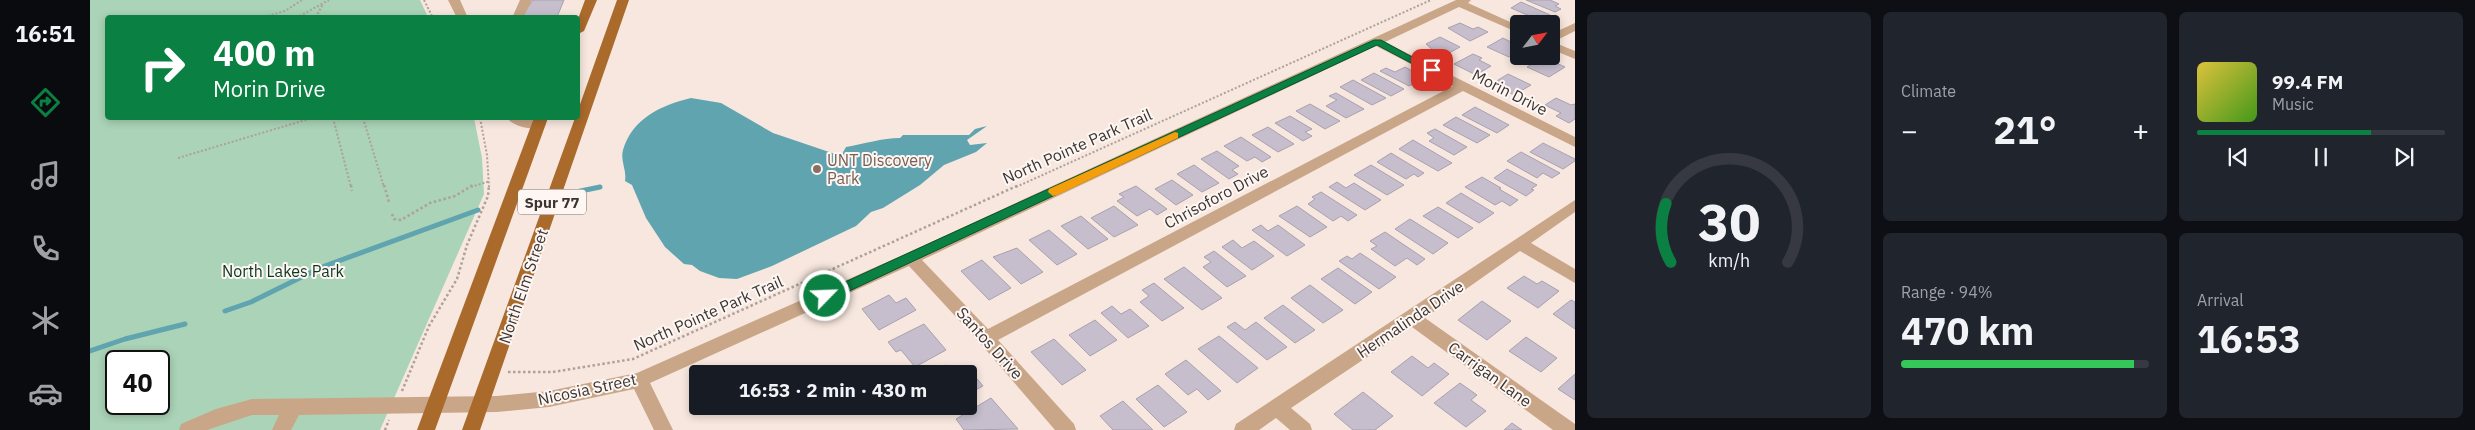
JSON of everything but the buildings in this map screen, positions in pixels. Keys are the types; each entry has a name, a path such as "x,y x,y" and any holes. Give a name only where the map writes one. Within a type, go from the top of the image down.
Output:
{"main road":[{"path":"580,26 591,0"},
{"name":"North Elm Street","path":"471,430 623,0"},
{"name":"Spur 77","path":"426,430 540,121"}],"street":[{"path":"454,0 462,15"},
{"path":"518,15 526,0"},
{"path":"1462,2 1510,26"},
{"name":"Nicosia Street","path":"188,430 243,409 294,405 481,404 549,399 639,380 911,258 1462,2"},
{"path":"1560,34 1575,26"},
{"name":"Morin Drive","path":"1377,42 1575,143"},
{"path":"1560,49 1575,55"},
{"name":"Chrisoforo Drive","path":"986,338 1463,86"},
{"path":"518,120 521,122 540,121"},
{"name":"Hermalinda Drive","path":"1243,430 1412,318 1575,205"},
{"path":"1520,244 1575,277"},
{"name":"Santos Drive","path":"911,258 986,338 1067,430"},
{"name":"Carrigan Lane","path":"1412,318 1568,430"},
{"path":"639,380 664,430"},
{"path":"281,430 294,405"},
{"path":"1278,408 1303,430"}],"path":[{"path":"271,15 285,11 302,0"},
{"path":"302,15 329,0"},
{"path":"424,0 432,15"},
{"name":"North Pointe Park Trail","path":"511,364 508,373 553,372 633,359 1431,0"},
{"path":"318,15 324,3"},
{"path":"178,158 305,120"},
{"path":"334,120 352,192"},
{"path":"364,120 389,202"},
{"path":"402,392 429,326 458,279 467,245 488,196 490,181 484,130 481,120"},
{"path":"392,214 394,219 401,220 430,203 455,196 475,184 490,181"},
{"path":"385,430 391,416"}],"green space":[{"name":"North Lakes Park","path":"90,0 420,0 427,15 105,15 105,120 474,120 482,158 484,194 380,430 90,430"}],"water":[{"path":"691,98 721,103 773,133 838,155 842,154 846,147 900,138 903,135 969,135 975,129 987,126 967,140 970,145 987,143 976,152 944,165 920,185 883,208 871,212 856,226 772,266 737,279 719,278 700,271 692,265 684,264 665,247 646,218 632,185 625,181 622,154 627,139 633,130 649,115 659,109"}],"waterway":[{"path":"571,193 600,187"},
{"path":"225,311 251,302 322,267 478,210"},
{"path":"90,351 125,339 185,324"}],"slow traffic":[{"path":"1053,192 1175,136"}],"place":[{"name":"UNT Discovery Park","path":"817,169"}],"route":[{"path":"825,296 1377,42 1432,70"}]}
